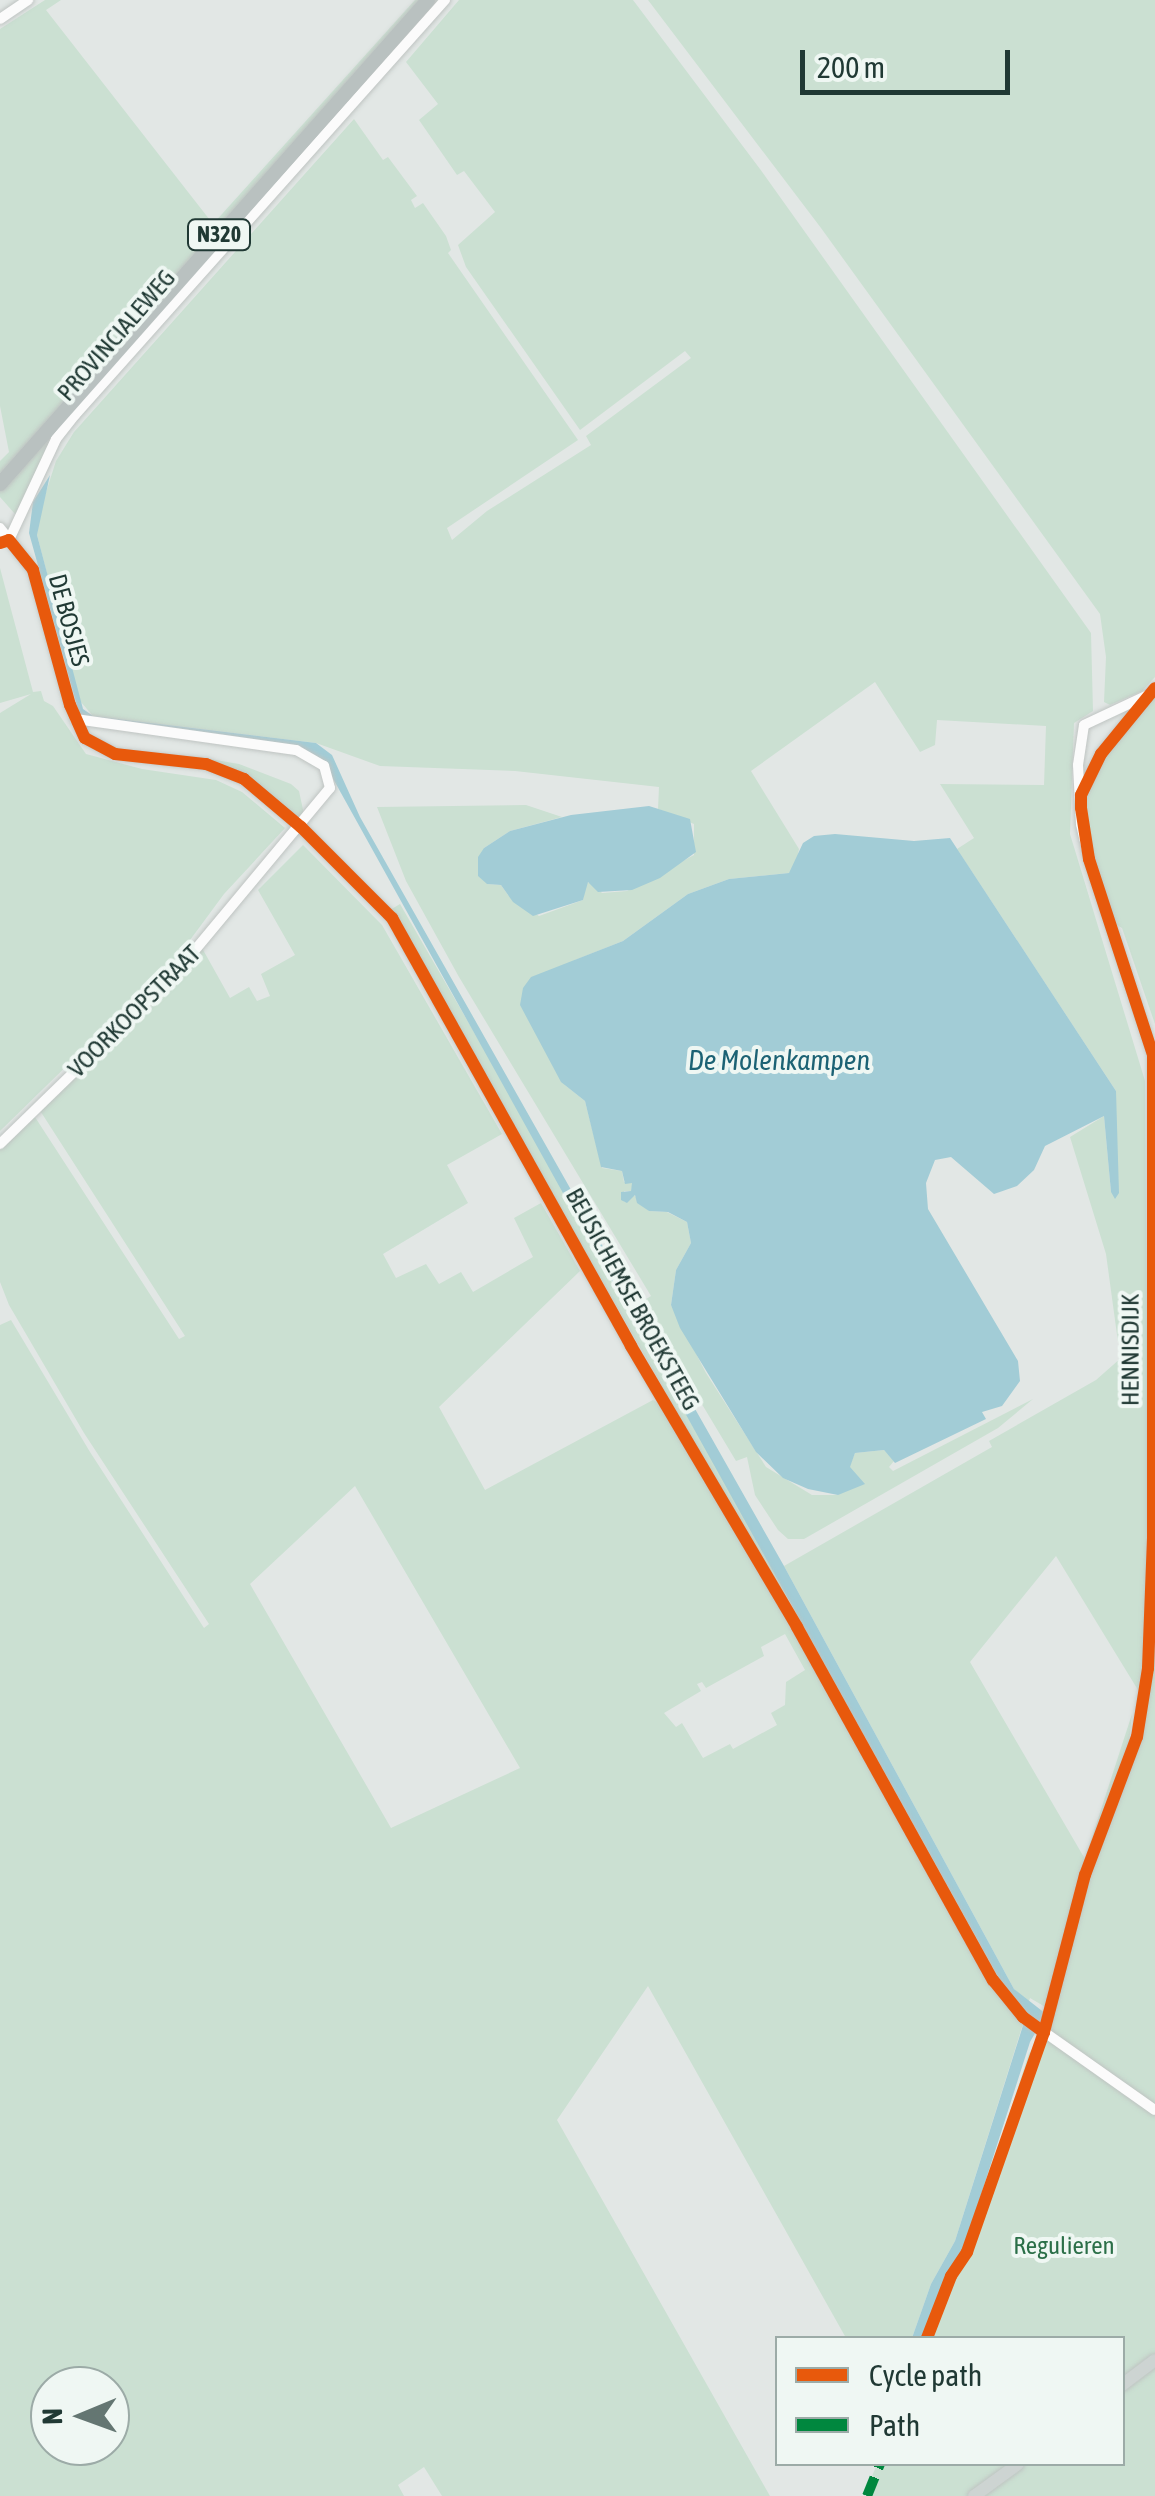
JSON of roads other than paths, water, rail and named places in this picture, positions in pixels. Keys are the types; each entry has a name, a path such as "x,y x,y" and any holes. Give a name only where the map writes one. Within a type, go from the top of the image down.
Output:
{"highway":[{"name":"PROVINCIALEWEG","path":"3,477 428,0"}],"main road":[{"path":"1125,2383 1155,2360"},
{"path":"974,2496 1015,2466"}],"street":[{"path":"0,19 28,0"},
{"name":"PROVINCIALEWEG","path":"3,534 56,439 75,415 445,0"},
{"name":"DE BOSJES","path":"3,534 33,570 74,719"},
{"name":"HENNISDIJK","path":"1081,796 1101,754 1152,691"},
{"name":"HENNISDIJK","path":"1041,2030 1085,1876 1136,1737 1148,1668 1153,1536 1153,1055 1081,824 1081,729 1099,715 1152,691"},
{"path":"74,719 311,756 324,766 330,788 301,827"},
{"name":"BEUSICHEMSE BROEKSTEEG","path":"74,719 85,738 103,751 224,769 254,786 392,918 631,1346 798,1626 993,1980 1023,2017 1155,2110"},
{"name":"VOORKOOPSTRAAT","path":"0,1144 175,974 240,891 301,827"}],"water":[{"path":"50,475 37,535 83,709 93,716 316,743 332,755 360,817 784,1566 1014,1989 1046,2014 1030,2042 963,2251 946,2278 923,2336 913,2336 931,2284 955,2241 1026,2016 1002,1984 326,766 302,750 83,718 29,533 33,502"},
{"path":"649,806 690,819 696,852 660,878 632,890 598,892 588,882 583,900 533,916 513,902 501,885 487,884 478,876 478,857 484,848 510,831 571,815"},
{"name":"De Molenkampen","path":"835,834 914,841 950,838 1116,1091 1119,1193 1115,1199 1111,1192 1104,1116 1045,1146 1034,1170 1017,1186 994,1194 951,1157 935,1160 926,1183 928,1209 1018,1361 1020,1381 1002,1406 982,1412 986,1419 895,1463 884,1450 855,1453 850,1467 865,1484 838,1495 808,1489 783,1478 756,1452 680,1328 671,1305 676,1270 691,1243 687,1222 668,1212 649,1211 637,1203 635,1195 627,1203 621,1200 621,1192 631,1191 632,1183 625,1184 622,1171 601,1167 585,1101 561,1082 520,1005 523,988 531,977 623,941 688,894 729,879 789,873 803,843 814,836"}],"park label":[{"name":"Regulieren","path":"1064,2245"}]}
